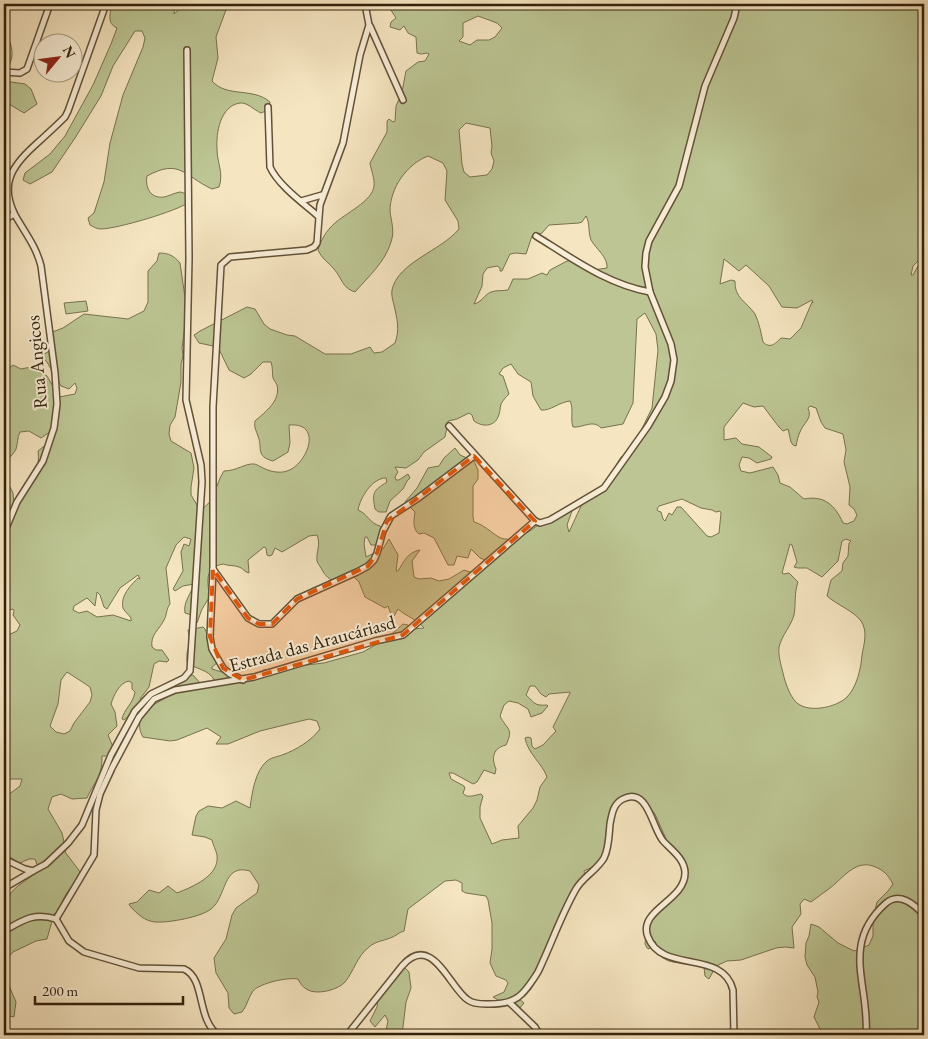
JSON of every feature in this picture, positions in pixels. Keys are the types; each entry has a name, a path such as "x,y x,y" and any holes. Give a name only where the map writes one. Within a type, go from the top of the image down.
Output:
{"street":[{"path":"4,72 20,73 24,72 29,66 50,4"},
{"name":"Rua Angicos","path":"4,533 17,502 43,461 54,428 57,404 55,373 41,266 31,240 14,214 8,200 7,181 10,171 65,117 106,4"},
{"path":"365,4 369,25 403,100"},
{"path":"448,426 535,521 543,523 604,488 648,426 665,398 671,381 674,360 671,344 650,292 645,268 646,253 649,241 679,186 705,86 734,18 737,4"},
{"path":"243,680 230,674 223,668 212,649 210,637 213,569 213,407 221,265 230,257 307,250 314,247 317,243 318,216 322,195 343,143 360,56 369,25"},
{"path":"4,888 46,864 80,830 111,755 135,711 151,694 189,674 202,482 201,465 186,391 189,258 187,50"},
{"path":"268,106 270,167 278,179 318,216"},
{"path":"301,201 322,195"},
{"path":"4,220 14,214"},
{"path":"536,236 614,282 633,289 650,292"},
{"path":"213,569 248,618 259,624 272,624 297,599 368,566 374,560 383,531 391,516 474,456"},
{"name":"Estrada das Araucáriasd","path":"56,919 94,855 98,802 112,768 145,707 154,699 175,690 243,680 375,641 403,635 535,521"},
{"path":"347,1035 402,966 412,957 428,957 436,961 467,1000 478,1004 498,1005 510,1003 524,992 538,972 576,890 605,856 613,808 622,799 635,797 646,806 658,834 680,858 685,872 680,888 674,896 650,916 646,923 648,939 654,948 663,954 712,967 728,978 732,990 734,1035"},
{"path":"4,857 24,869 33,870"},
{"path":"866,1035 866,1013 859,966 859,952 863,936 877,913 892,899 899,898 907,901 915,905 924,915"},
{"path":"4,931 25,919 46,916 56,919 69,941 84,952 139,968 184,969 189,971 196,982 208,1026 218,1035"},
{"path":"510,1003 535,1027 540,1035"}],"highlighted area":[{"path":"474,456 535,521 403,635 243,680 223,668 210,637 213,569 248,618 259,624 272,624 297,599 368,566 377,553 387,521"}],"green space":[{"path":"111,4 175,4 174,14 185,4 224,4 227,7 216,37 218,58 212,81 225,89 263,97 270,102 268,110 261,113 248,105 240,103 233,105 224,115 219,128 217,143 221,173 219,187 212,189 188,174 175,169 158,171 147,176 148,188 152,194 164,197 181,192 188,194 189,202 173,210 146,219 101,229 90,225 88,218 94,213 104,182 110,143 123,95 143,47 145,38 142,31 135,31 113,66 101,96 52,172 30,184 23,180 25,173 50,154 65,136 93,85 117,28 110,21"},
{"path":"387,4 924,4 924,255 913,266 911,275 924,261 924,1035 825,1035 814,1017 819,1002 818,992 815,977 807,965 805,957 806,943 811,924 819,927 838,943 854,951 869,945 873,936 873,919 877,902 893,884 885,873 873,866 867,865 855,868 811,902 804,899 800,904 801,914 792,927 794,948 776,948 741,960 727,961 716,966 709,979 705,976 704,967 697,964 668,961 658,951 655,941 649,949 647,948 645,944 647,922 664,905 686,877 687,870 683,857 667,841 655,814 644,800 637,796 625,798 615,809 605,855 597,865 584,871 585,877 571,902 545,962 519,999 524,1003 520,1008 512,1008 493,997 504,992 508,983 506,980 496,976 490,963 492,923 486,896 462,891 462,883 456,880 445,881 408,909 404,931 374,943 369,947 361,955 342,985 317,992 305,988 298,979 274,981 262,985 253,991 242,1012 234,1014 229,1008 228,993 216,973 214,958 226,939 232,915 236,908 257,893 259,885 250,871 241,870 234,872 226,882 216,904 206,912 193,917 168,922 155,922 145,919 129,904 137,902 149,890 159,893 168,886 177,893 197,884 210,875 217,862 217,855 212,840 192,835 199,811 208,806 222,808 236,801 250,808 255,783 263,765 271,759 303,745 320,729 317,721 309,719 260,731 228,744 216,744 221,737 207,728 170,741 143,737 140,720 148,709 167,697 185,678 193,675 201,684 215,681 205,671 187,662 190,642 188,630 203,627 205,629 218,662 212,669 241,678 254,679 263,670 324,663 363,652 386,639 403,624 408,625 411,629 424,628 398,609 392,617 388,606 385,608 365,597 359,582 354,577 339,581 331,580 317,561 319,542 317,535 309,536 282,552 275,548 272,555 269,556 264,547 248,560 249,573 239,567 223,564 216,566 209,573 208,577 209,598 202,609 197,623 193,625 190,623 194,621 192,615 185,613 185,609 194,584 183,586 175,591 173,589 183,571 181,552 184,544 189,546 191,539 184,537 176,545 166,568 170,604 162,624 152,639 152,647 156,650 162,650 169,660 167,662 159,661 154,664 149,687 140,699 158,696 136,717 136,711 134,711 124,720 122,719 123,715 135,692 132,689 132,683 129,681 122,684 115,693 111,704 115,712 117,726 108,735 113,747 107,756 102,756 99,775 87,798 72,799 61,794 52,797 48,809 62,833 64,842 68,845 65,852 81,873 66,895 60,910 54,914 47,939 36,941 13,952 5,961 4,974 3,922 6,902 15,889 39,870 35,859 29,859 20,863 8,856 4,849 4,798 20,786 22,779 4,779 4,637 17,631 20,625 13,615 13,609 9,610 4,618 4,469 6,479 13,493 14,505 32,481 37,467 38,451 48,443 50,432 41,438 29,431 20,432 16,449 4,467 4,369 8,369 13,365 21,369 31,367 47,376 59,397 75,394 77,388 75,383 69,389 61,386 47,362 40,356 48,352 50,333 63,328 84,314 128,319 144,311 148,302 148,271 157,261 159,253 168,254 180,263 187,311 182,348 181,382 175,417 170,425 169,434 171,441 191,453 194,468 191,495 200,510 212,498 224,471 256,464 267,470 284,472 301,461 309,445 309,437 306,430 300,426 289,425 290,443 288,452 273,461 264,457 261,452 255,421 271,406 278,391 273,378 271,362 263,362 244,378 229,370 218,347 199,343 194,335 247,307 255,309 264,324 270,329 295,336 325,354 351,354 370,347 374,353 382,352 395,343 398,324 392,290 396,280 411,264 442,244 459,229 458,221 445,200 447,171 443,163 428,156 413,165 401,178 396,186 391,202 390,211 393,234 391,242 385,256 355,292 347,288 337,272 318,250 324,236 331,227 364,202 372,192 374,180 370,163 387,132 387,121 389,119 393,122 395,121 396,106 402,92 406,71 418,62 425,61 429,54 417,53 416,37 408,33 404,26 400,30 390,27 391,22 396,18","holes":["478,16 497,23 502,28 495,37 489,40 477,40 470,45 459,41 463,37 463,23","466,123 490,128 491,153 494,161 492,169 487,175 470,177 464,172 459,130","586,216 591,240 606,260 607,268 593,270 573,261 567,261 550,270 547,275 542,273 528,279 513,279 508,290 491,292 474,304 482,286 483,274 487,268 497,266 502,271 510,254 526,254 532,236 542,233 549,225 579,223","724,259 739,271 746,265 769,286 782,307 797,308 812,300 813,303 801,328 790,339 781,338 775,344 768,345 763,342 755,314 739,296 735,287 735,281 731,280 720,284","645,313 656,334 658,350 652,408 630,453 621,457 602,488 582,504 569,532 567,525 572,511 570,508 553,515 529,532 513,539 501,538 474,522 473,486 478,479 478,470 474,461 460,455 455,448 444,458 439,466 428,468 417,488 405,502 412,502 410,507 415,512 414,524 417,532 434,538 448,565 454,565 457,556 468,558 471,549 480,558 488,561 473,573 464,570 449,579 439,581 431,578 419,579 414,577 412,561 420,550 409,555 398,571 396,571 398,555 389,539 383,549 366,557 365,537 367,537 371,545 376,545 382,529 358,510 361,500 368,489 376,481 386,478 387,482 376,490 374,495 375,509 379,512 386,512 390,501 403,489 410,478 408,474 396,480 395,477 398,472 395,467 406,468 445,437 448,421 469,413 474,421 481,424 488,425 494,423 499,415 501,404 509,394 503,376 499,374 503,368 511,364 518,374 531,382 533,396 541,410 570,401 573,427 595,424 601,428 623,424 633,403 637,319","743,403 754,407 763,406 783,431 788,429 791,442 796,446 801,429 809,415 808,408 810,406 816,408 825,428 843,434 846,450 844,462 850,487 849,505 857,515 854,521 847,524 843,523 832,506 823,500 804,499 790,487 780,483 773,467 750,473 741,471 739,465 742,457 749,458 757,463 772,457 759,447 742,444 736,438 724,440 724,427","682,499 701,508 716,512 720,511 719,533 711,537 707,536 681,507 677,507 672,515 669,513 665,521 661,512 658,511 659,506","846,539 851,541 842,571 831,580 827,596 858,617 863,625 865,638 856,683 850,693 842,701 829,707 813,708 800,705 795,701 786,684 779,657 780,643 794,615 798,582 789,573 782,573 790,544 792,545 797,562 794,567 807,568 822,577 838,561 842,541","138,575 140,579 138,578 129,587 122,604 131,621 113,615 97,617 87,611 79,613 73,610 74,606 87,598 95,606 97,592 104,607 107,609 120,588","67,672 90,687 92,695 90,702 70,731 64,734 56,732 50,726 58,704 61,680","530,686 535,686 546,697 549,694 570,692 553,727 556,731 543,745 535,749 532,746 531,738 525,738 529,749 547,777 540,787 533,808 518,826 519,838 502,840 492,844 480,818 483,796 481,794 465,795 463,793 464,786 451,779 449,773 453,773 473,784 477,782 484,770 495,774 494,754 498,748 506,745 509,735 509,729 500,716 504,705 509,701 518,703 528,709 531,717 542,713 548,706 533,702 526,695"]},
{"path":"4,29 11,45 12,56 11,61 4,70"},
{"path":"4,81 25,84 31,89 37,104 24,113 9,104 4,109"},
{"path":"86,301 88,311 66,314 64,303"},
{"path":"403,966 409,972 411,988 406,1002 402,1035 385,1035 388,1021 385,1015 375,1027 370,1021 377,1007 378,998"},
{"path":"4,974 16,1002 14,1017 9,1016 4,1011"}]}
